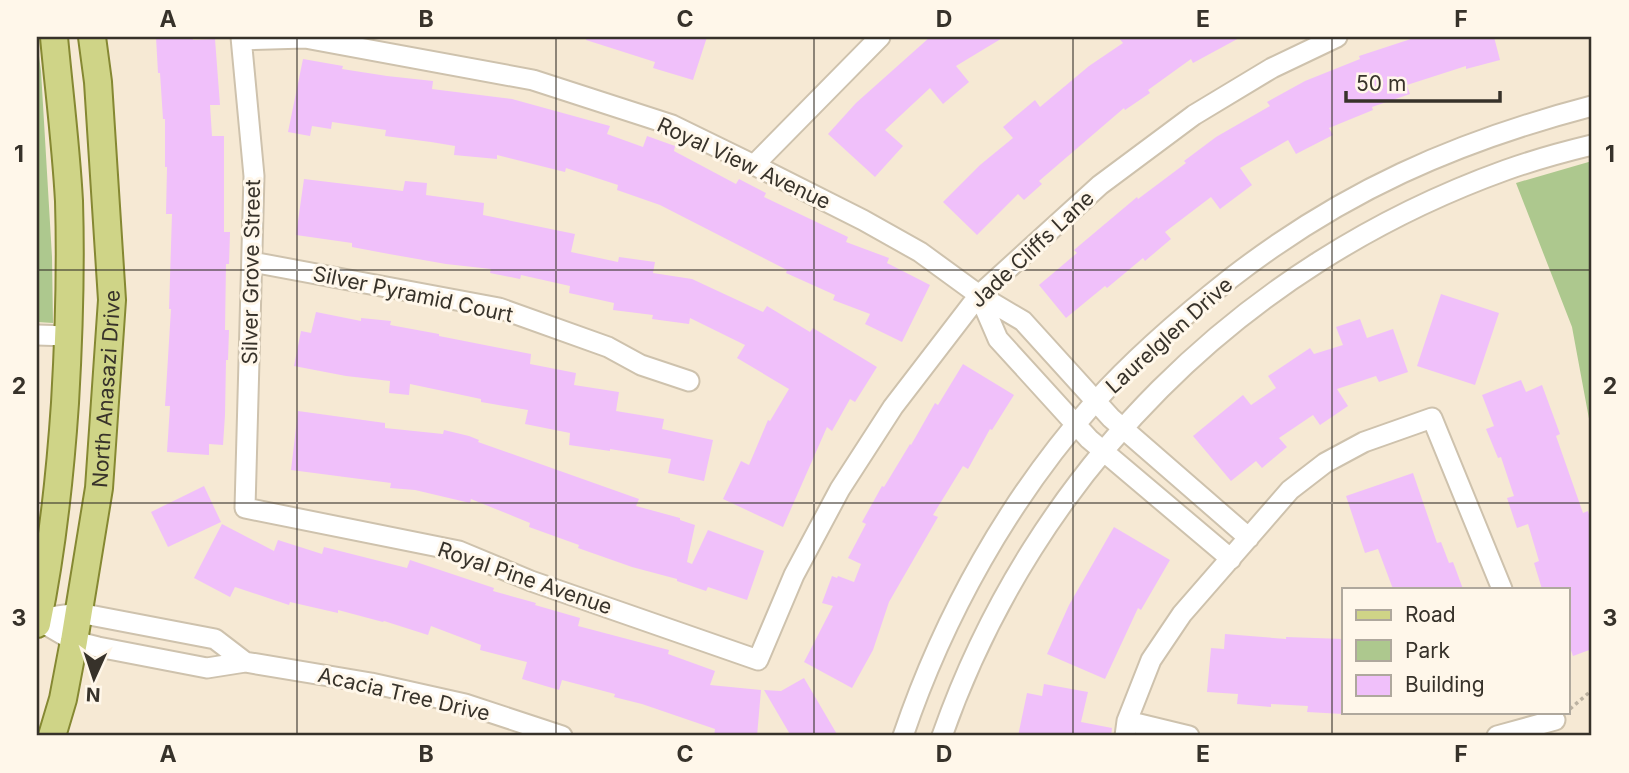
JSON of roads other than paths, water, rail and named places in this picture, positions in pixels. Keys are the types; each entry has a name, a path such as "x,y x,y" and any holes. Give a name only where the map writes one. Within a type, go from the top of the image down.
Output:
{"main road":[{"name":"North Anasazi Drive","path":"37,621 49,558 59,476 69,336 69,200 54,37"},
{"name":"North Anasazi Drive","path":"52,736 74,641 99,488 112,300 99,95 92,37"}],"street":[{"path":"754,165 880,37"},
{"name":"Jade Cliffs Lane","path":"758,660 794,575 840,489 892,407 979,295 1100,185 1194,115 1272,68 1337,37"},
{"name":"Royal View Avenue","path":"241,38 305,38 533,80 672,125 754,165 920,252 979,295 1023,321 1095,402 1249,538"},
{"name":"Silver Grove Street","path":"241,38 254,176 245,508"},
{"name":"Laurelglen Drive","path":"942,736 992,620 1054,515 1089,438 1095,402 1144,352 1208,297 1303,227 1400,174 1452,151 1505,131 1592,106"},
{"name":"Laurelglen Drive","path":"902,736 932,659 983,558 1044,466 1117,423 1271,294 1358,238 1454,190 1507,170 1592,145"},
{"name":"Silver Pyramid Court","path":"251,262 499,307 608,346 641,365 689,382"},
{"path":"979,295 998,339 1089,438 1231,559"},
{"path":"37,335 69,336"},
{"path":"1189,736 1126,729 1151,660 1182,614 1290,490 1325,463 1363,442 1432,418 1502,588"},
{"name":"Royal Pine Avenue","path":"245,508 458,551 531,581 758,660"},
{"name":"Acacia Tree Drive","path":"37,621 79,613 215,639 244,662"},
{"name":"Acacia Tree Drive","path":"37,621 74,641 207,668 244,662 371,683 465,704 562,736"},
{"path":"1497,736 1559,720"}]}
